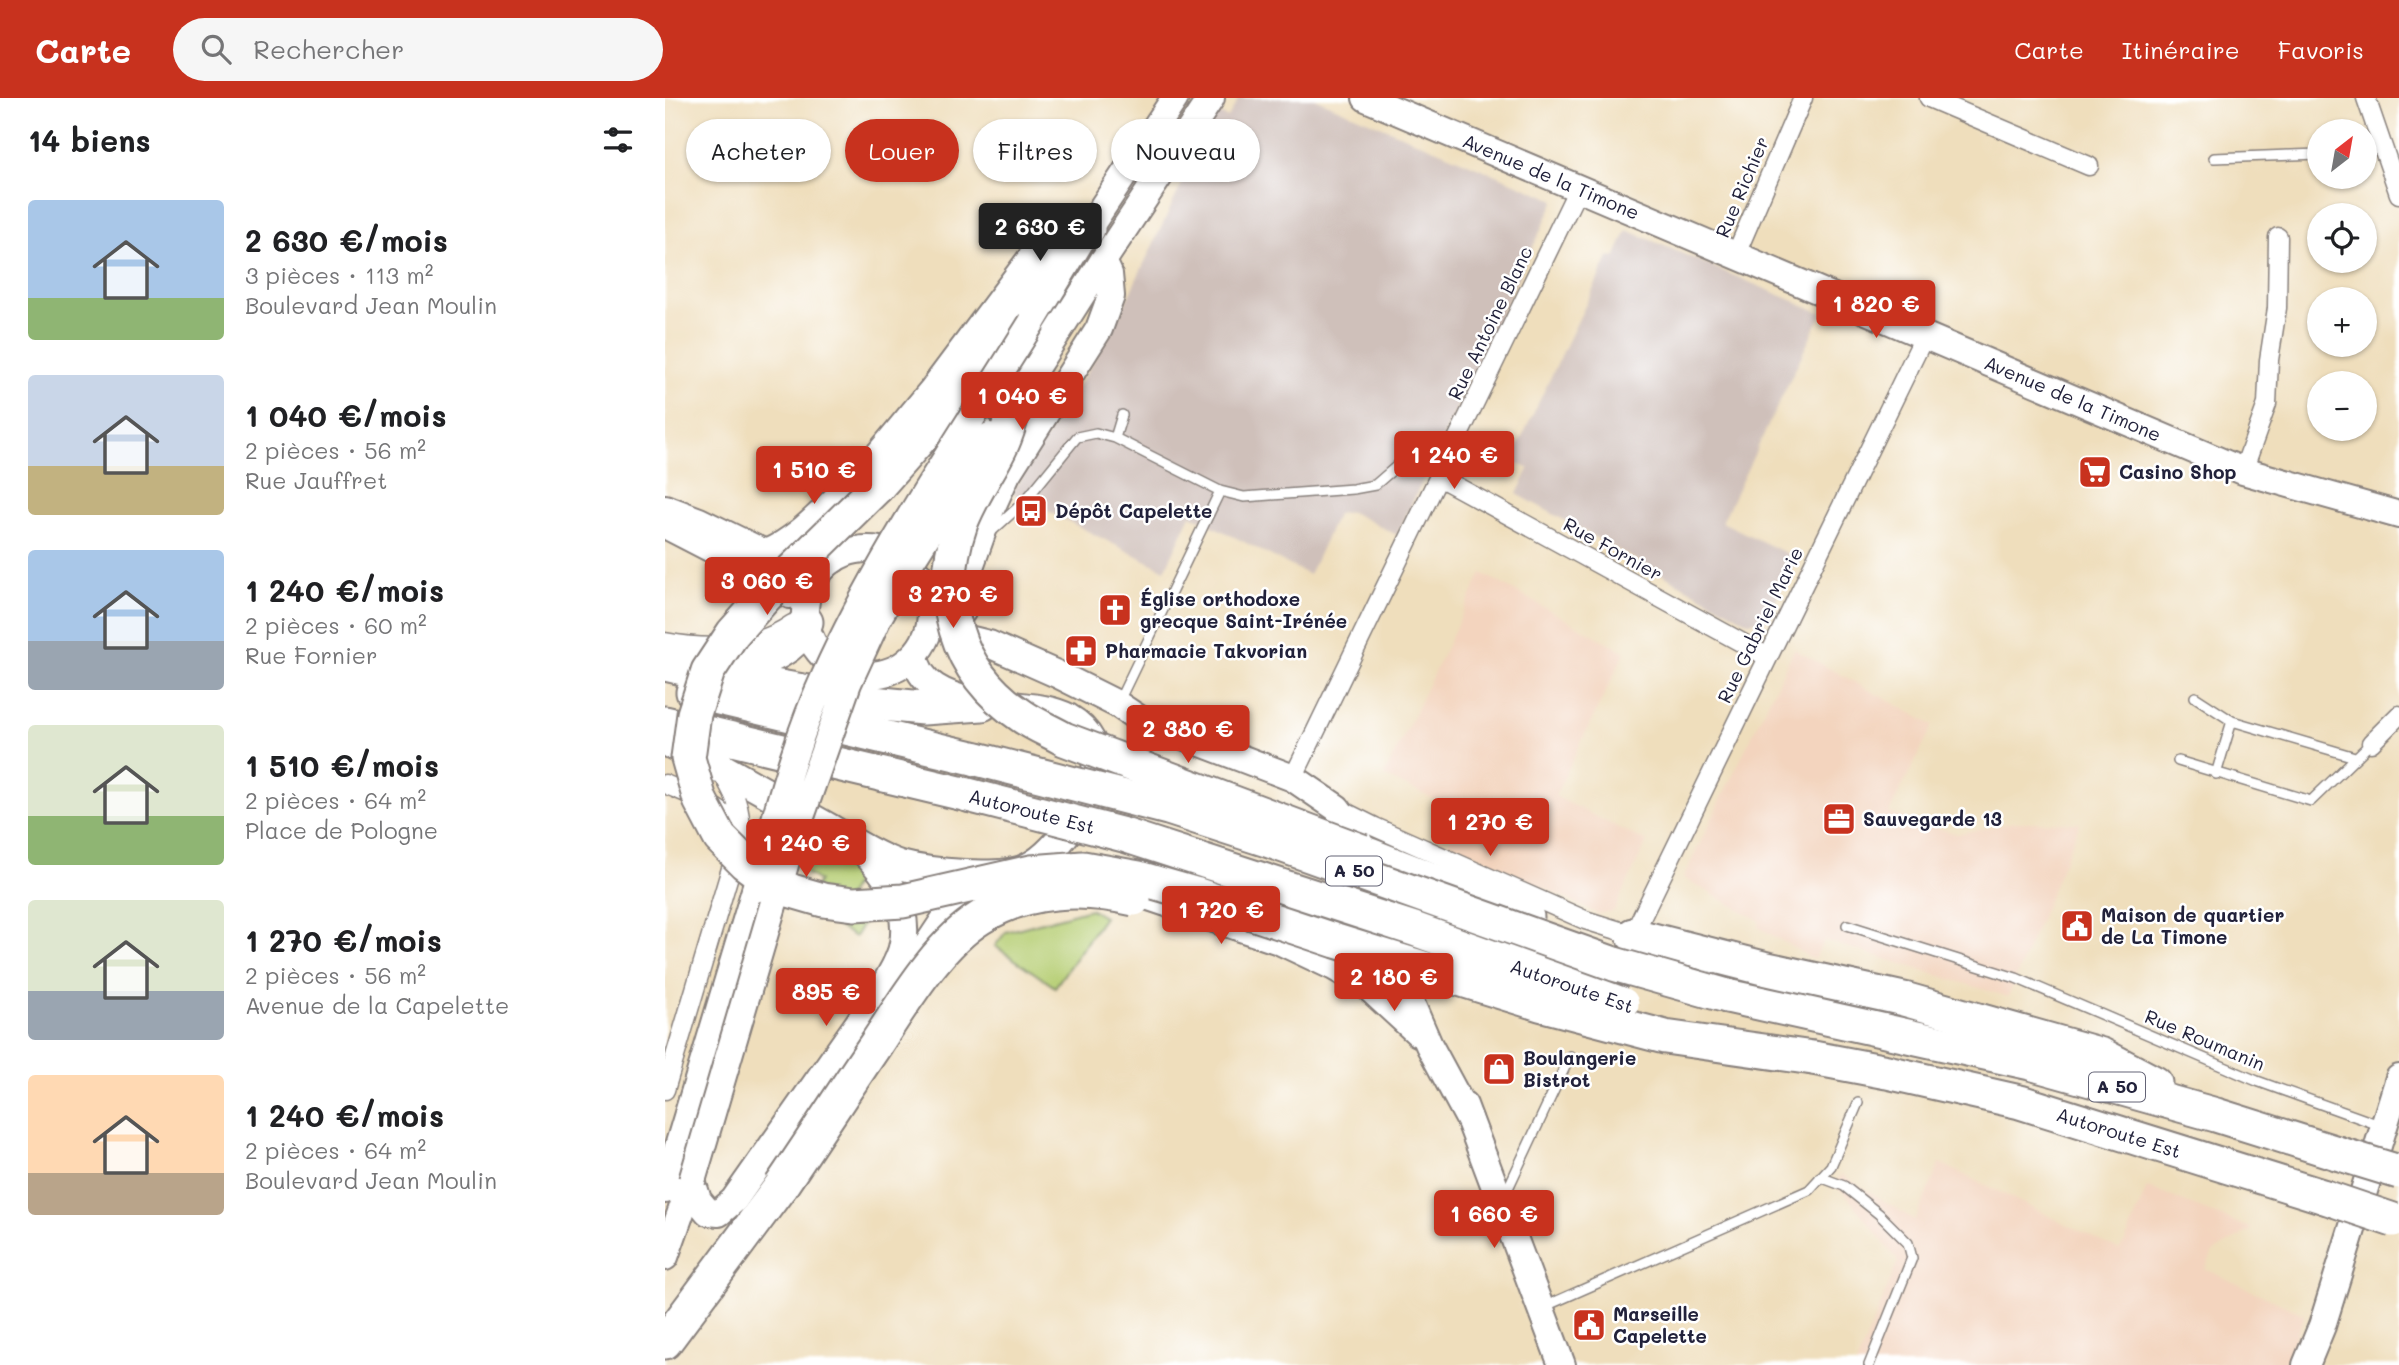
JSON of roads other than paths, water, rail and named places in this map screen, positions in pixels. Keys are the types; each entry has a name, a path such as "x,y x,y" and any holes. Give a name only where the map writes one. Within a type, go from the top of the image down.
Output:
{"highway":[{"path":"1088,229 1054,260 924,434 871,479 733,633 708,671 694,714 688,758 700,800 720,838 745,863 768,880 823,901 854,904 903,901 1031,872 1083,868 1139,878 1540,1004 1665,1037 1813,1058"},
{"path":"1016,401 1003,441 962,521 952,554 949,582 951,614 964,650 985,684 1021,715 1064,738 1284,820 1727,996"},
{"path":"669,665 726,667 747,664 781,650 795,639 806,613"},
{"path":"669,665 873,703 923,708 982,704"},
{"name":"Autoroute Est","path":"669,665 977,759 1168,808 1267,840 1614,964 1727,996 2031,1063 2216,1115 2399,1172"},
{"name":"Autoroute Est","path":"665,723 1124,835 1414,929 1588,993 1677,1021 1813,1058 2020,1102 2396,1221"},
{"path":"665,738 717,765"},
{"path":"665,1342 781,1186 911,992 950,943 980,918 1030,895 1067,891 1111,894 1308,938 1336,941"},
{"path":"1633,935 1763,968 1904,999 2102,1055 2216,1115"}],"main road":[{"path":"665,1257 675,1182 793,762 823,680 857,609 887,556 1088,229 1175,98"},
{"path":"675,1182 848,683 877,620 990,436 1016,401 1103,261 1211,98"},
{"name":"Avenue de la Timone","path":"1373,99 2029,382 2243,471 2399,515"},
{"path":"989,645 967,629 962,619 967,578 990,511 1007,474 1098,329 1111,296 1109,274 1103,261"},
{"path":"766,553 800,534 871,479"},
{"path":"871,479 845,498 834,519 827,565 813,581 806,613 817,648 832,662 850,672 878,674 898,667 918,651 957,643 989,645"},
{"path":"665,508 806,571 827,565 857,550 882,550 897,556 911,565 939,617 957,636 989,645 1059,675 1117,704 1141,720 1293,778 1337,808 1356,834 1412,986 1429,1045 1469,1119"},
{"path":"665,525 751,570 806,613"},
{"path":"665,1342 742,1266 993,901 1026,868 1045,857 1083,812 1096,783 1097,759 1092,744 1082,730 1067,718 1044,710 982,704 937,689 923,678 916,665 918,651 931,621 929,595 982,539"},
{"path":"717,765 855,843 900,864 941,872 999,874 1026,868"},
{"path":"665,1342 718,1249 910,974 919,934 893,887 855,843"},
{"path":"1026,868 1035,878 1122,888 1279,941 1367,986 1401,1015 1429,1045"},
{"path":"675,1182 698,1200 708,1212 719,1213 734,1200 883,988 903,946 919,934 976,873"},
{"path":"1367,986 1390,989 1412,986"},
{"path":"1412,986 1445,1044 1469,1119 1562,1365"},
{"path":"2306,1365 2322,1326 2397,1093"}],"street":[{"name":"Rue Richier","path":"1736,254 1803,98"},
{"path":"1929,98 2089,166"},
{"path":"2366,98 2399,194"},
{"name":"Rue Antoine Blanc","path":"1293,778 1579,187"},
{"path":"2243,471 2267,404 2269,359 2277,308 2278,236"},
{"name":"Rue Gabriel Marie","path":"1633,935 1925,335"},
{"name":"Rue Fornier","path":"1439,478 1768,657"},
{"path":"2371,743 2399,715"},
{"path":"665,1090 741,831 741,814 735,795 717,765"},
{"path":"665,785 712,804 727,814 741,831"},
{"path":"1337,808 1585,920 1633,935"}],"lane":[{"path":"2377,150 2383,149"},
{"path":"2214,158 2307,154"},
{"path":"1115,438 1122,415"},
{"path":"982,539 1025,501 1077,438 1096,433 1115,438 1220,491 1244,497 1375,485 1398,465"},
{"path":"1117,704 1220,491"},
{"path":"2195,697 2232,721 2355,757"},
{"path":"2216,774 2232,721"},
{"path":"2178,761 2311,802 2371,743"},
{"name":"Rue Roumanin","path":"1847,925 2016,978 2257,1081 2384,1127"},
{"path":"1501,1202 1570,1056"},
{"path":"1541,1308 1809,1190 1831,1166 1858,1103"},
{"path":"1821,1177 1843,1186 1879,1214 1907,1243 1912,1258 1869,1365"}],"place":[{"name":"Casino Shop","path":"2095,472"},
{"name":"Dépôt Capelette","path":"1031,511"},
{"name":"Église orthodoxe grecque Saint-Irénée","path":"1115,610"},
{"name":"Pharmacie Takvorian","path":"1081,651"},
{"name":"Sauvegarde 13","path":"1839,819"},
{"name":"Maison de quartier de La Timone","path":"2077,926"},
{"name":"Boulangerie Bistrot","path":"1499,1069"},
{"name":"Marseille Capelette","path":"1589,1325"}]}
